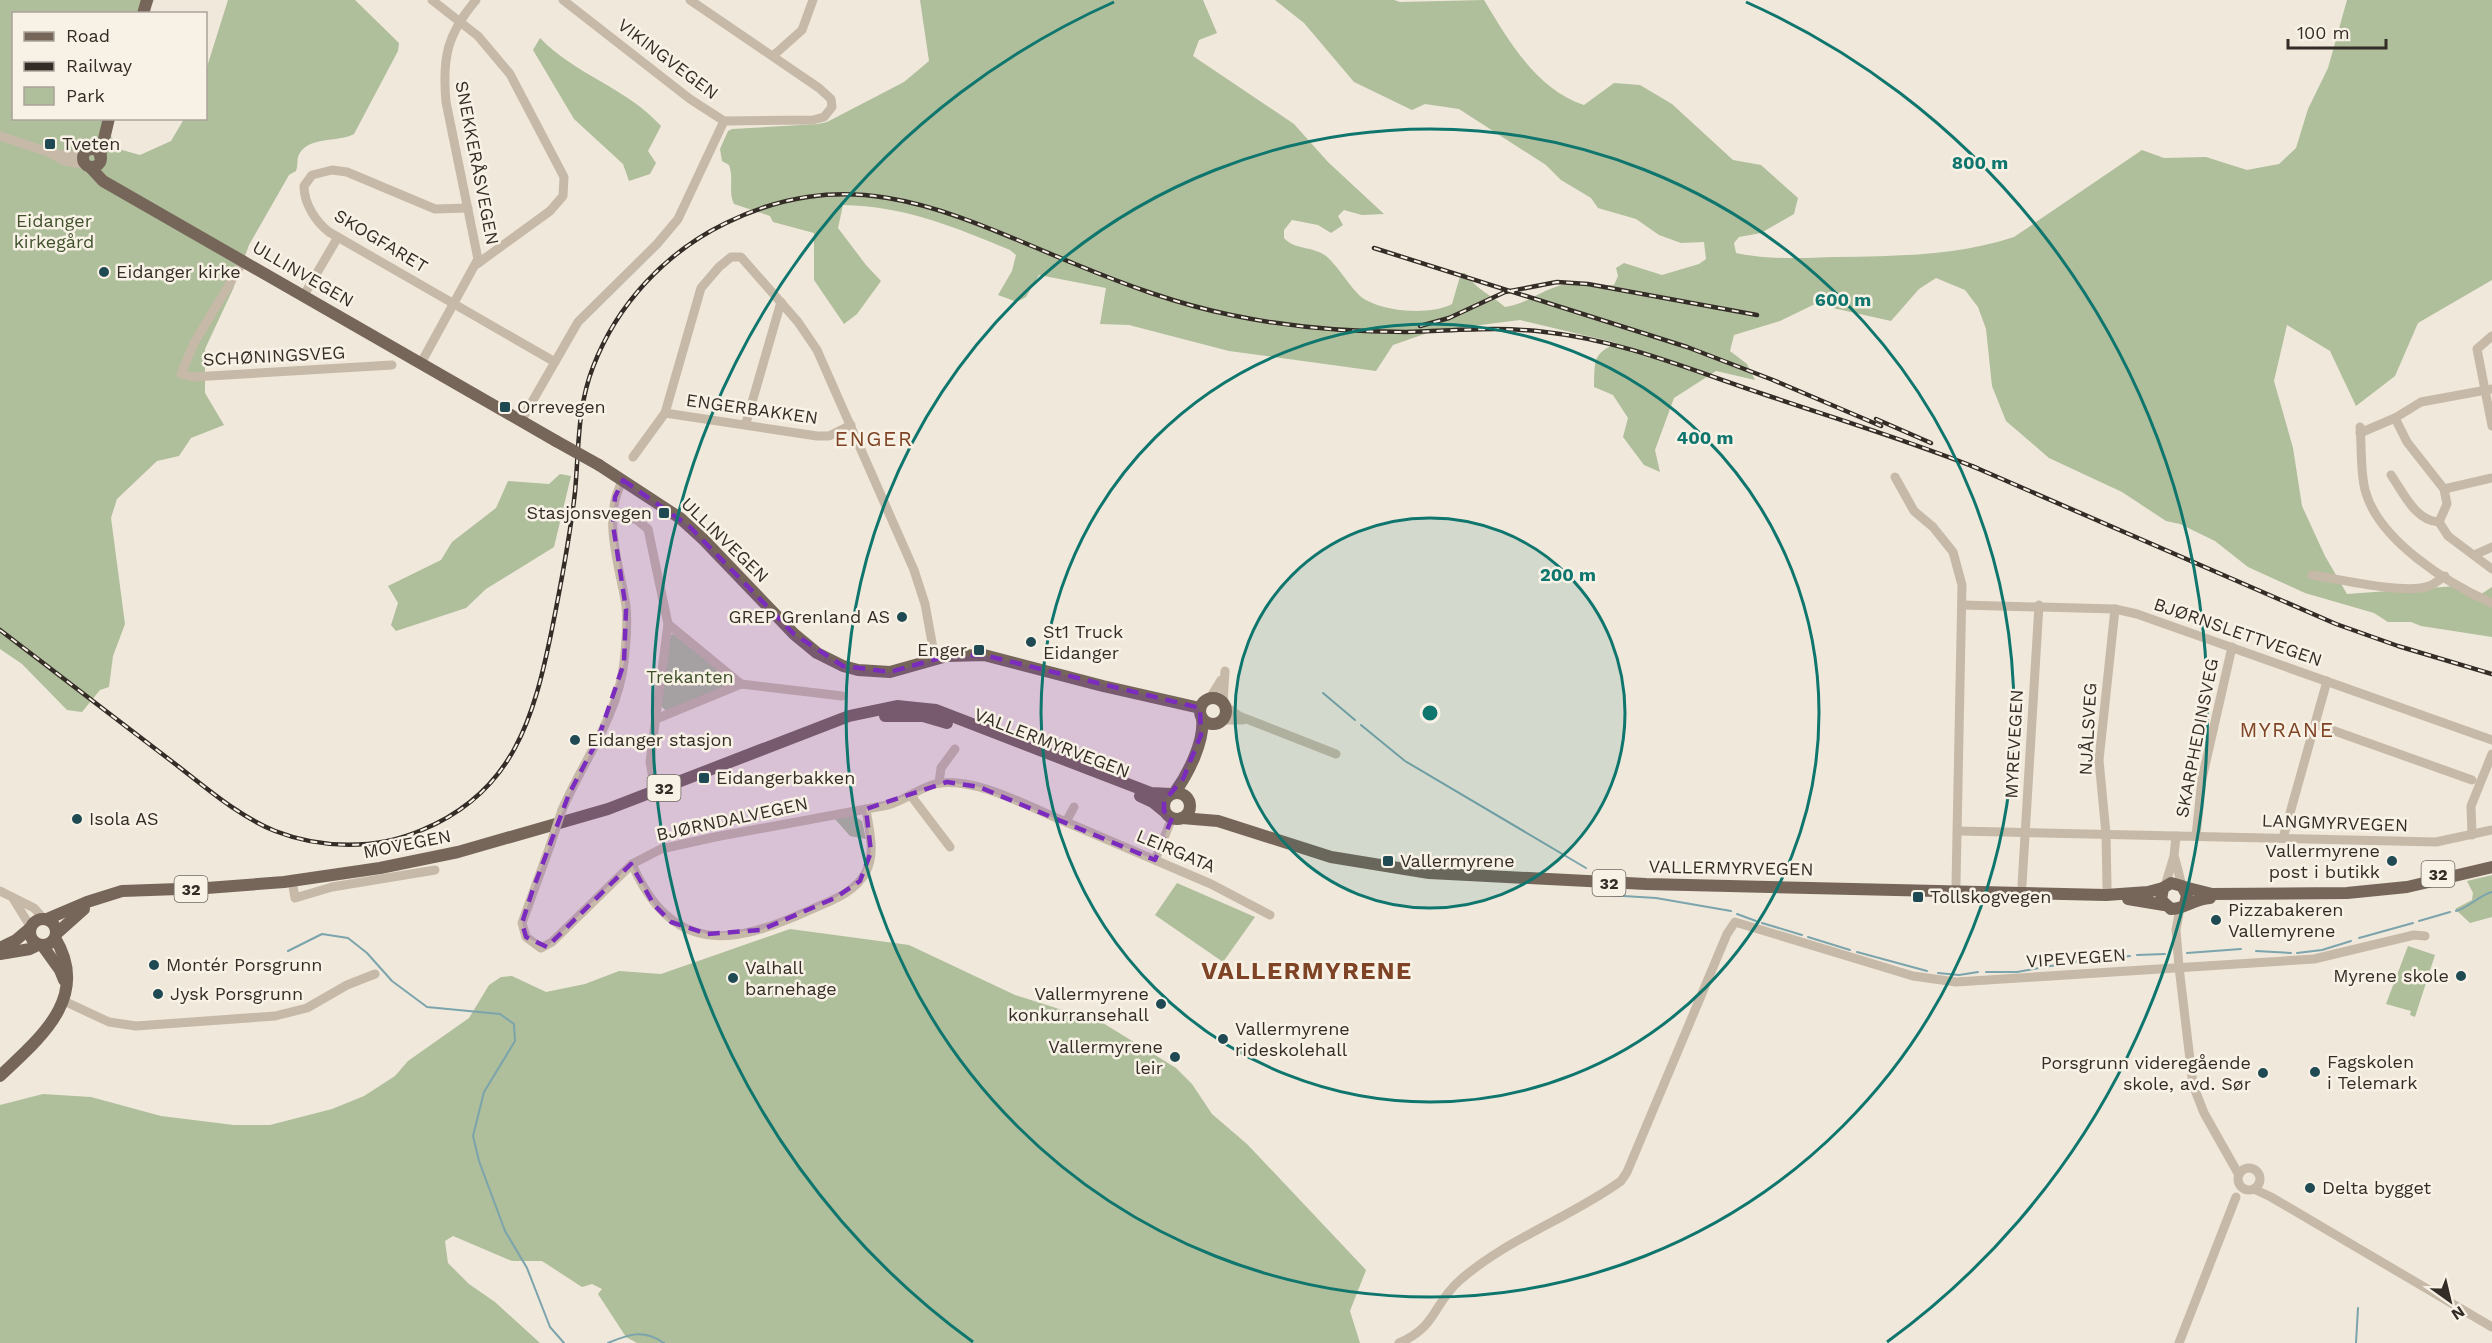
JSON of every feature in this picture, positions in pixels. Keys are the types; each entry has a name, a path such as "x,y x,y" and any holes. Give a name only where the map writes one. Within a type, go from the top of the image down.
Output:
{"main road":[{"path":"91,159 107,120"},
{"name":"ULLINVEGEN","path":"91,159 103,181 623,480 689,526 788,628 817,653 843,666 879,672 902,671 935,659 968,654 1000,658 1201,713 1208,723 1219,722"},
{"path":"1210,698 1224,705 1219,722 1197,762 1188,799 1189,811 1173,816 1164,801 1173,793 1188,769 1201,735 1201,713 1210,698"},
{"name":"MOVEGEN","path":"45,919 122,891 207,888 292,880 426,860 526,835 642,797 800,735 885,716 926,712"},
{"name":"VALLERMYRVEGEN","path":"926,712 1151,793 1173,793 1188,799 1218,821"},
{"name":"VALLERMYRVEGEN","path":"926,712 959,727 1145,798 1173,816 1218,821 1331,857 1429,873 1646,884 2148,892 2164,887"},
{"name":"32","path":"2384,889 2492,862"},
{"name":"32","path":"2165,906 2182,906 2204,899 2271,898 2407,887 2492,867"},
{"name":"32","path":"2164,887 2174,883 2204,894 2306,895"},
{"path":"2182,906 2187,895 2183,886"},
{"path":"2164,887 2160,897 2165,906"},
{"name":"VALLERMYRVEGEN","path":"2107,891 2165,906"},
{"name":"MOVEGEN","path":"55,936 76,914 100,898"},
{"path":"0,1076 47,1028 64,1001 65,961 55,936 53,923 45,919"},
{"name":"32","path":"0,948 30,928 36,920 45,919"},
{"path":"30,928 32,940 40,945 66,983"},
{"name":"32","path":"0,954 50,943 55,936"}],"street":[{"path":"432,0 459,20 495,54 521,91 554,154 565,184 563,195 550,212 477,264"},
{"name":"SNEKKERÅSVEGEN","path":"421,363 477,264 478,247 446,102 444,76 448,46 459,20 476,0"},
{"name":"VIKINGVEGEN","path":"563,0 678,90 724,121"},
{"path":"521,421 586,312 653,249 678,219 724,121 813,120 824,117 831,110 832,102 828,94 774,55 690,0"},
{"path":"774,55 802,30 813,0"},
{"path":"0,136 53,154 65,161 91,159"},
{"name":"SKOGFARET","path":"468,208 435,209 347,172 332,170 318,172 306,180 304,193 318,221 338,237 555,362"},
{"path":"304,295 338,237"},
{"path":"665,413 701,288 719,267 736,256 745,260 781,302 817,350 918,580 935,659"},
{"name":"SCHØNINGSVEG","path":"244,260 194,343 181,374 193,377 392,365"},
{"path":"746,423 781,302"},
{"path":"2492,336 2477,349 2488,389 2492,426"},
{"path":"2488,389 2429,399 2396,418 2360,430 2365,489 2378,519 2402,545 2445,576 2492,603"},
{"name":"ENGERBAKKEN","path":"633,457 665,413 746,423 817,436 829,436 851,425"},
{"path":"2396,418 2407,442 2444,489 2448,504 2439,522"},
{"path":"2391,475 2416,511 2425,519 2439,522 2448,536 2492,569"},
{"path":"1895,477 1914,511 1933,527 1953,552 1960,576 1962,605 1959,831 1956,884"},
{"path":"2444,489 2492,478"},
{"path":"623,480 615,497 613,512 637,520 648,529 668,624 650,762 653,779"},
{"name":"BJØRNDALVEGEN","path":"613,512 614,541 626,609 624,663 615,696 598,739 562,810 522,922 526,937 542,948 552,942 632,864 646,856 680,844 866,809 912,797 939,783"},
{"path":"2474,555 2492,547"},
{"path":"2312,575 2372,586 2408,587 2428,587 2445,576"},
{"name":"BJØRNSLETTVEGEN","path":"1962,605 2038,605 2115,609 2232,647 2492,740"},
{"name":"MYREVEGEN","path":"2022,885 2038,605"},
{"name":"NJÅLSVEG","path":"2107,891 2106,834 2099,760 2115,609"},
{"path":"668,624 741,684"},
{"name":"SKARPHEDINSVEG","path":"2196,836 2202,779 2232,647"},
{"path":"1210,698 1224,673 1224,705 1251,721 1336,754"},
{"path":"2283,838 2327,681"},
{"path":"656,719 741,684 842,696"},
{"name":"ULLINVEGEN","path":"1219,722 1251,721"},
{"path":"2315,724 2472,780"},
{"path":"939,783 941,768 955,749"},
{"path":"2472,835 2471,806 2492,754"},
{"name":"LEIRGATA","path":"939,783 956,782 979,787 1244,899 1270,915"},
{"path":"912,797 950,847"},
{"path":"1066,822 1074,807"},
{"path":"632,864 654,905 671,922 707,934 728,935 761,930 841,895 860,881 871,859 866,809"},
{"path":"1155,860 1173,816"},
{"name":"LANGMYRVEGEN","path":"1959,831 2436,842 2492,830"},
{"path":"2164,887 2174,856 2176,836"},
{"path":"2174,856 2183,886"},
{"name":"MOVEGEN","path":"292,880 295,898 332,887 435,870"},
{"path":"0,891 34,908 45,919"},
{"path":"12,898 30,928"},
{"path":"2165,906 2176,930"},
{"path":"2182,906 2176,930 2193,1085 2204,1113 2232,1160 2243,1172"},
{"name":"VIPEVEGEN","path":"1399,1343 1422,1331 1458,1282 1481,1265 1621,1181 1627,1172 1727,934 1735,922 1931,980 1967,982 2314,959 2414,935 2425,936"},
{"path":"64,1001 109,1022 136,1026 275,1016 307,1008 347,985 375,974"},
{"path":"2271,1197 2254,1169 2243,1172 2238,1180 2242,1187 2254,1189 2271,1197 2492,1327"},
{"path":"2254,1189 2260,1178"},
{"path":"2179,1343 2236,1197"}],"highlighted area":[{"path":"623,480 689,526 794,634 843,666 890,672 947,656 984,655 1200,708 1201,735 1183,779 1164,801 1164,811 1172,818 1155,860 979,787 947,782 866,809 871,852 860,881 835,898 761,930 707,934 671,922 654,905 631,864 547,947 526,937 522,923 532,892 569,794 598,739 624,663 626,609 613,525 615,497"}],"green space":[{"name":"Eidanger kirkegård","path":"0,0 154,0 148,12 12,12 12,120 106,120 103,127 122,150 140,155 171,141 183,120 207,120 207,67 228,0 355,0 399,43 398,51 354,134 315,142 302,150 298,157 296,171 289,175 249,245 233,289 205,349 205,393 224,425 191,438 179,456 157,461 117,499 111,518 125,624 113,656 109,687 100,690 82,712 67,710 22,664 0,649"},
{"path":"920,0 1203,0 1217,33 1199,40 1193,56 1294,124 1328,162 1384,214 1362,215 1344,210 1338,216 1343,225 1331,233 1318,225 1292,220 1284,230 1284,238 1288,242 1326,256 1359,295 1367,301 1391,308 1418,311 1442,308 1452,304 1461,273 1465,273 1479,288 1505,307 1562,285 1614,285 1618,276 1616,268 1624,263 1662,275 1699,264 1706,259 1704,242 1681,243 1659,235 1636,219 1598,208 1591,198 1561,180 1546,165 1459,109 1425,104 1412,110 1354,82 1304,23 1275,0 1394,0 1400,2 1484,0 1525,62 1552,88 1567,98 1584,105 1614,83 1640,85 1672,104 1733,160 1761,165 1798,198 1794,214 1761,233 1739,237 1734,243 1736,253 1760,257 1798,258 1926,254 1971,248 2014,237 2142,150 2164,158 2206,157 2247,170 2279,164 2296,148 2308,109 2328,68 2347,0 2492,0 2492,280 2418,323 2395,376 2356,406 2330,351 2287,325 2274,381 2293,448 2302,506 2325,556 2347,594 2456,586 2475,598 2492,587 2492,637 2421,626 2411,622 2388,622 2374,613 2305,593 2248,567 2215,541 2180,524 2166,521 2122,492 2049,458 2006,421 1992,386 1986,329 1978,307 1965,290 1936,278 1919,289 1891,321 1815,304 1780,321 1734,335 1730,351 1747,364 1755,380 1716,371 1674,398 1655,450 1660,472 1644,465 1623,437 1628,418 1613,395 1594,387 1594,370 1599,355 1617,343 1520,320 1433,331 1393,345 1376,371 1229,351 1129,325 1100,324 1106,288 1039,275 1026,297 1017,302 998,295 1012,271 1016,255 1010,250 929,219 887,209 843,205 838,228 881,281 857,314 844,324 814,280 814,233 773,222 770,216 734,204 731,195 729,165 722,161 720,149 728,131 732,129 827,122 904,82 929,61"},
{"path":"540,38 568,62 633,101 661,126 648,151 656,163 650,174 629,181 623,164 574,119 533,50"},
{"path":"560,474 571,476 554,547 486,589 466,608 396,631 391,625 398,603 388,586 441,560 452,542 496,508 508,481 549,484"},
{"name":"Trekanten","path":"673,634 731,679 730,685 666,711 661,706 670,635"},
{"path":"853,815 862,821 866,839 850,836 835,819"},
{"path":"2492,875 2492,917 2470,923 2455,909 2472,900 2473,893 2467,881"},
{"path":"1177,883 1255,917 1223,962 1155,915"},
{"path":"790,929 909,945 1015,995 1103,1023 1176,1068 1192,1084 1212,1114 1247,1144 1366,1270 1350,1311 1360,1343 637,1343 626,1337 598,1294 602,1289 592,1284 582,1287 542,1261 512,1261 453,1236 445,1241 448,1263 469,1284 495,1302 540,1343 0,1343 0,1105 43,1094 91,1097 161,1116 234,1125 270,1125 332,1109 364,1096 395,1076 408,1061 469,1018 489,985 501,977 512,976 546,992 585,984 619,971 661,974"},
{"path":"2408,946 2435,955 2415,1017 2410,1015 2411,1011 2386,1004"}],"waterway":[{"path":"1323,693 1355,720"},
{"path":"1361,725 1405,761 1586,868"},
{"path":"2456,911 2492,892"},
{"path":"1607,895 1656,898 1731,911"},
{"path":"2419,921 2450,912"},
{"path":"1737,914 1756,921"},
{"path":"1762,923 1802,935"},
{"path":"2359,938 2413,923"},
{"path":"288,951 322,934 348,938 367,953 392,981 427,1007 500,1014 514,1024 515,1041 484,1092 473,1136 479,1161 505,1231 527,1268 550,1327 564,1343"},
{"path":"1808,937 1850,950"},
{"path":"2297,953 2322,950 2351,941"},
{"path":"2187,953 2241,949"},
{"path":"2256,951 2291,953"},
{"path":"1857,952 1927,971"},
{"path":"2137,955 2165,954"},
{"path":"2093,960 2130,956"},
{"path":"1986,972 2017,972 2085,960"},
{"path":"1938,973 1959,975 1978,972"},
{"path":"2356,1343 2358,1308"},
{"path":"608,1343 636,1334 650,1336 664,1343"}],"railway":[{"path":"0,630 220,799 247,817 275,831 330,844 367,844 404,837 453,814 479,795 499,773 515,748 537,692 552,629 568,543 584,398 593,367 615,322 646,282 683,249 704,235 726,223 773,204 818,196 862,195 904,201 988,228 1094,272 1152,293 1211,311 1252,319 1296,326 1362,331 1527,330 1601,342 1682,366 1977,468"},
{"path":"1374,248 1687,347 1773,380 1881,426"},
{"path":"1420,326 1449,318 1505,292 1557,282 1588,284 1757,315"},
{"path":"1876,419 1931,443"},
{"path":"1972,466 2336,624 2398,646 2492,674"}],"place":[{"name":"Tveten","path":"50,144"},
{"name":"Eidanger kirke","path":"104,272"},
{"name":"Orrevegen","path":"505,407"},
{"name":"Stasjonsvegen","path":"664,513"},
{"name":"GREP Grenland AS","path":"902,617"},
{"name":"St1 Truck Eidanger","path":"1031,642"},
{"name":"Enger","path":"979,650"},
{"name":"Eidanger stasjon","path":"575,740"},
{"name":"Eidangerbakken","path":"704,778"},
{"name":"Isola AS","path":"77,819"},
{"name":"Vallermyrene","path":"1388,861"},
{"name":"Vallermyrene post i butikk","path":"2392,861"},
{"name":"Tollskogvegen","path":"1918,897"},
{"name":"Pizzabakeren Vallemyrene","path":"2216,920"},
{"name":"Montér Porsgrunn","path":"154,965"},
{"name":"Myrene skole","path":"2461,976"},
{"name":"Valhall barnehage","path":"733,978"},
{"name":"Jysk Porsgrunn","path":"158,994"},
{"name":"Vallermyrene konkurransehall","path":"1161,1004"},
{"name":"Vallermyrene rideskolehall","path":"1223,1039"},
{"name":"Vallermyrene leir","path":"1175,1057"},
{"name":"Fagskolen i Telemark","path":"2315,1072"},
{"name":"Porsgrunn videregående skole, avd. Sør","path":"2263,1073"},
{"name":"Delta bygget","path":"2310,1188"}],"district":[{"name":"ENGER","path":"874,439"},
{"name":"MYRANE","path":"2287,730"},
{"name":"VALLERMYRENE","path":"1307,971"}]}
